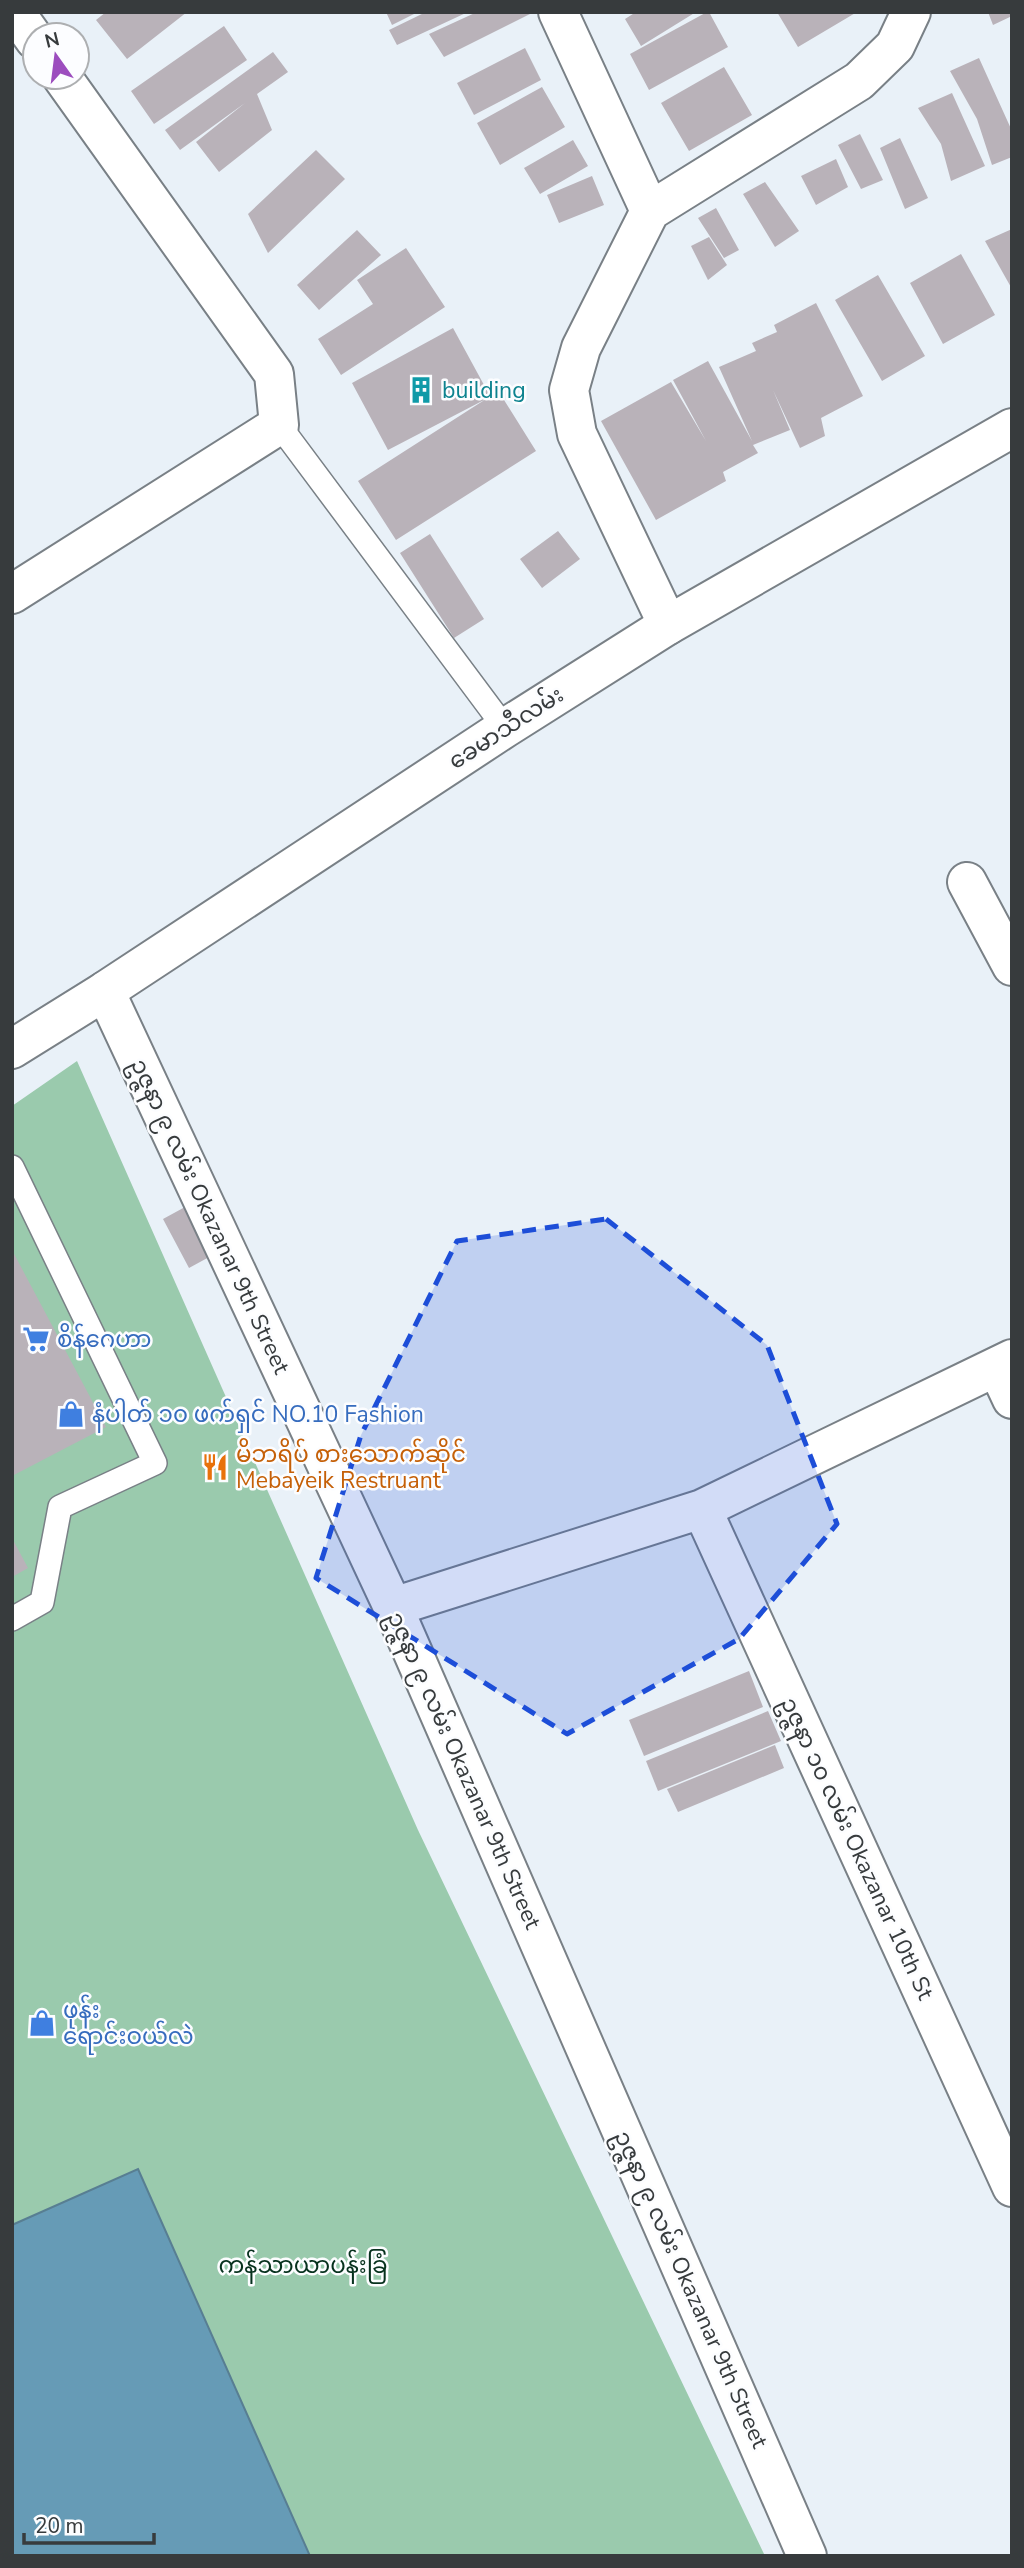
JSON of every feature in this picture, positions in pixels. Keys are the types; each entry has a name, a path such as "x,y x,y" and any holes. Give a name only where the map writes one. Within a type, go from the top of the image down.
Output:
{"street":[{"path":"558,12 650,211"},
{"path":"668,625 577,434 569,390 581,348 650,211 859,81 895,46 911,12"},
{"path":"17,580 279,425 274,374 72,91"},
{"name":"ခေမာသီလမ်း","path":"12,1049 668,625 1012,428"},
{"path":"967,881 1012,966"},
{"name":"ဥဇ္ဇနာ ၉ လမ်း Okazanar 9th Street","path":"105,991 393,1607 807,2556"},
{"path":"393,1607 702,1509 1007,1375"},
{"name":"ဥဇ္ဇနာ ၁၀ လမ်း Okazanar 10th St","path":"702,1509 1012,2187"}],"lane":[{"path":"279,425 505,728"},
{"path":"12,1619 42,1602 60,1507 155,1463 15,1177"}],"highlighted area":[{"path":"606,1219 767,1345 837,1524 739,1639 567,1734 316,1578 361,1435 457,1241"}],"green space":[{"name":"ကန်သာယာပန်းခြံ","path":"77,1061 418,1830 765,2556 12,2556 12,1106"}],"water":[{"path":"138,2169 310,2556 12,2556 12,2225"}],"building":[{"path":"106,12 187,12 127,59 96,20"},
{"path":"386,12 418,12 392,25"},
{"path":"426,12 468,12 397,45 389,30"},
{"path":"477,12 534,12 444,57 429,34"},
{"path":"636,12 696,12 641,46 625,19"},
{"path":"707,12 728,47 649,90 630,54"},
{"path":"777,12 857,12 798,47"},
{"path":"988,12 1012,12 1012,16 993,25"},
{"path":"224,26 247,60 154,124 131,91"},
{"path":"525,48 541,80 474,115 457,83"},
{"path":"273,52 288,72 257,94 272,130 219,172 196,142 245,103 180,150 165,130"},
{"path":"979,58 1012,131 1012,157 992,165 977,119 950,71"},
{"path":"724,67 752,115 689,151 661,103"},
{"path":"542,87 565,127 500,165 477,123"},
{"path":"952,93 985,166 951,181 941,144 918,108"},
{"path":"860,134 883,180 861,189 838,145"},
{"path":"900,138 928,198 905,209 880,148"},
{"path":"573,140 588,166 540,194 524,168"},
{"path":"316,150 345,179 268,253 248,214"},
{"path":"836,159 848,187 816,205 801,176"},
{"path":"592,176 604,205 559,223 547,195"},
{"path":"765,182 799,231 775,247 743,194"},
{"path":"716,208 739,250 724,258 698,218"},
{"path":"1012,229 1012,289 985,241"},
{"path":"357,230 381,255 319,310 297,285"},
{"path":"709,237 727,265 708,280 691,246"},
{"path":"406,248 445,307 341,375 318,339 373,304 357,280"},
{"path":"961,254 995,315 943,344 910,283"},
{"path":"878,275 925,356 882,381 835,300"},
{"path":"816,303 863,396 821,418 825,436 800,448 773,390 790,430 753,445 758,453 723,472 726,481 656,520 601,421 671,382 706,441 673,380 708,361 752,441 719,367 756,351 752,343 777,332 774,325"},
{"path":"453,328 490,396 499,392 536,451 396,540 358,481 486,399 388,450 352,383"},
{"path":"558,531 580,559 542,588 520,559"},
{"path":"430,534 484,619 454,638 400,553"},
{"path":"196,1201 222,1250 189,1268 163,1219"},
{"name":"စိန်ဂေဟာ","path":"12,1250 106,1427 12,1476"},
{"path":"12,1538 28,1568 12,1577"},
{"path":"749,1671 763,1707 644,1756 629,1720"},
{"path":"768,1711 781,1741 658,1791 646,1761"},
{"path":"775,1745 784,1768 678,1812 667,1789"}],"place":[{"name":"building","path":"421,390"},
{"name":"စိန်ဂေဟာ","path":"36,1339"},
{"name":"နံပါတ် ၁၀ ဖက်ရှင် NO.10 Fashion","path":"71,1414"},
{"name":"မိဘရိပ် စားသောက်ဆိုင် Mebayeik Restruant","path":"215,1467"},
{"name":"ဖုန်း ရောင်းဝယ်လဲ","path":"42,2023"}]}
